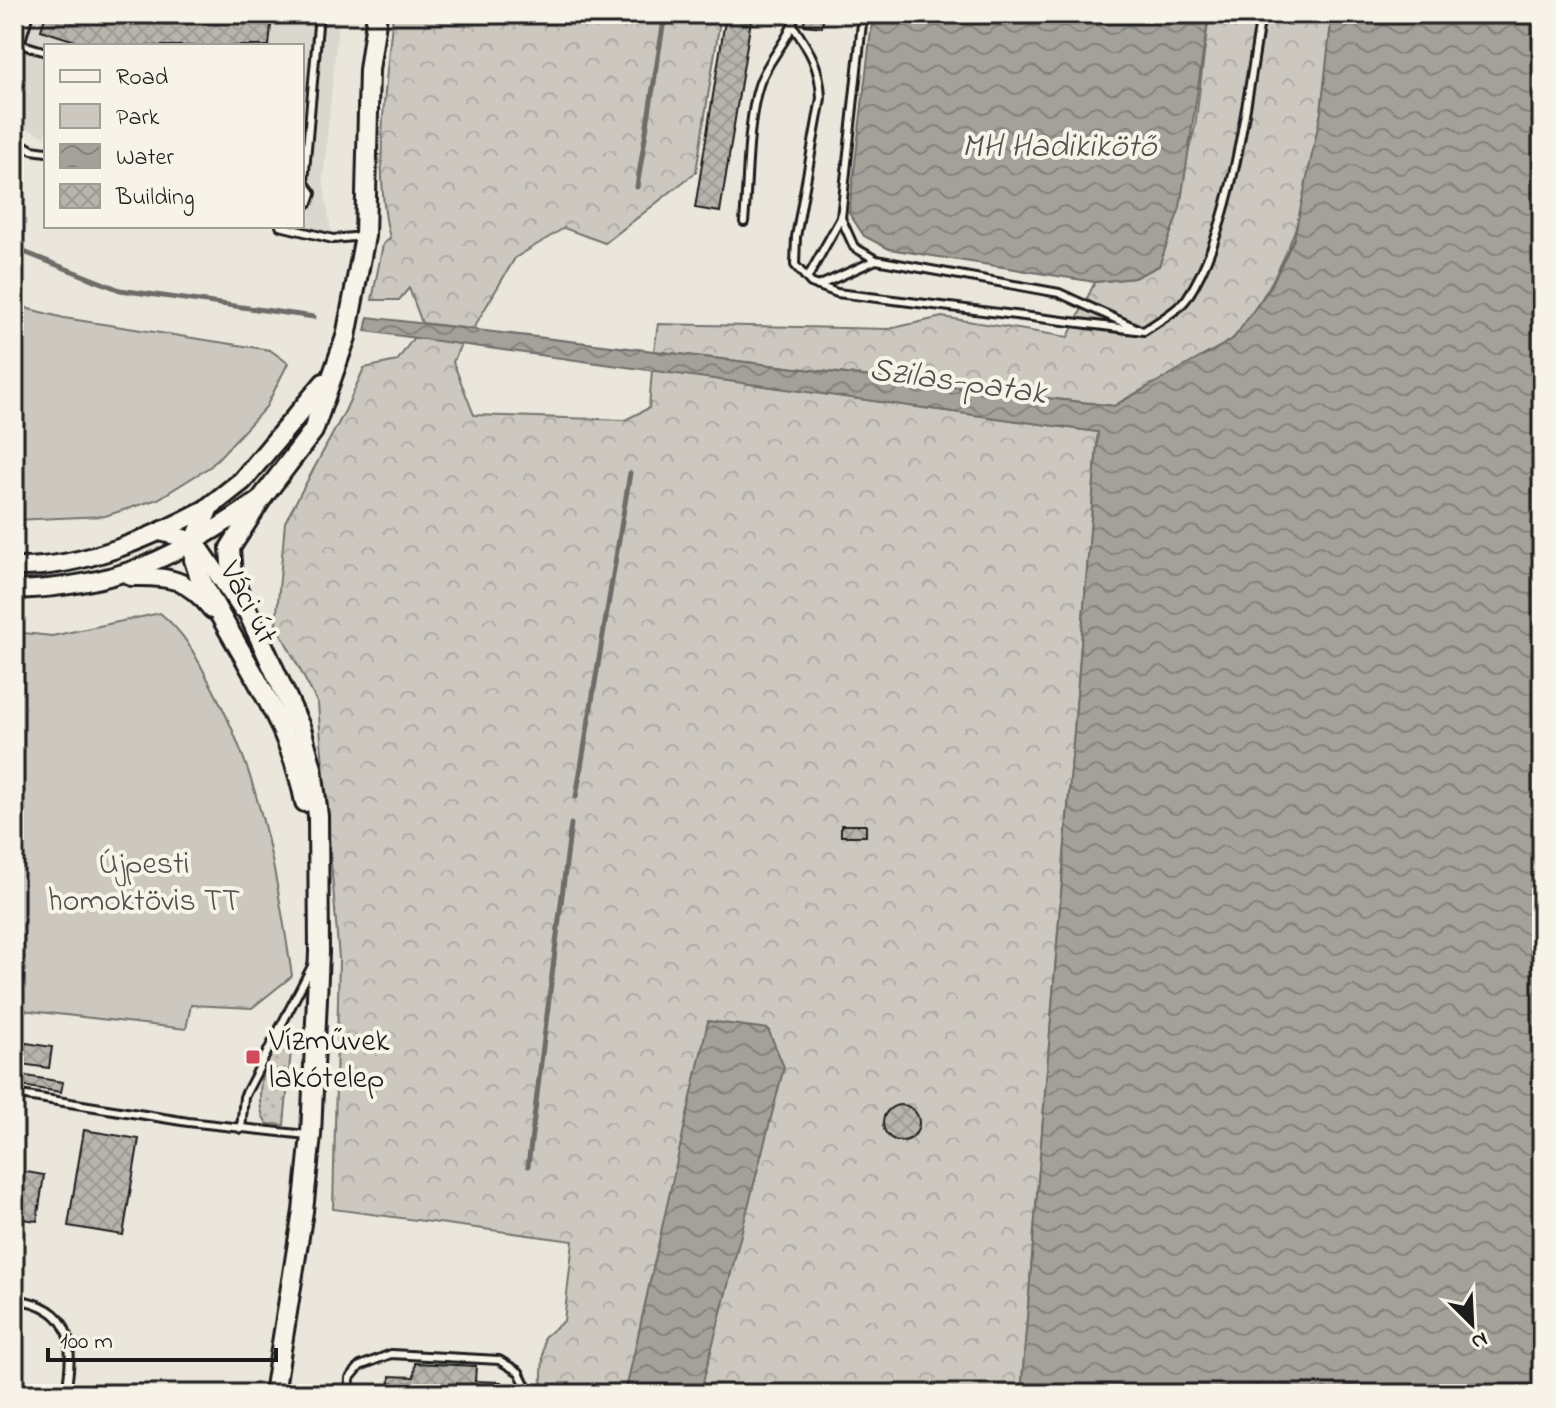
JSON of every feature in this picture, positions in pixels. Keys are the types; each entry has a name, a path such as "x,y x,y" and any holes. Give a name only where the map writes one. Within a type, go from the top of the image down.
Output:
{"main road":[{"name":"Váci út","path":"274,1394 303,1211 311,1135 317,1047 318,816 308,755 277,670 232,577 230,548 262,498 290,466 313,431 346,337 365,236 369,70 377,14"},
{"name":"Váci út","path":"316,848 299,772 285,730 258,677 225,628 197,569 195,541 209,507 242,481 330,376"},
{"path":"118,577 195,541 262,498"},
{"path":"14,567 96,554 160,532 209,507"},
{"path":"160,532 195,541 252,622"},
{"path":"14,590 57,589 118,577 174,579 201,596 225,628"}],"lane":[{"path":"29,14 20,44 44,51"},
{"path":"304,172 319,14"},
{"path":"744,222 757,89 766,66 793,26 795,14"},
{"path":"808,277 841,218 863,14"},
{"path":"793,26 815,58 820,78 821,98 796,237 795,265 818,286 837,293 1144,331 1186,301 1214,247 1247,100 1261,14"},
{"path":"14,139 32,150 44,152"},
{"path":"304,183 311,189 311,198 304,205"},
{"path":"841,218 854,247 876,260 1059,293 1144,331"},
{"path":"288,228 333,239 365,236"},
{"path":"818,286 876,260"},
{"path":"241,1129 244,1097 268,1045 319,952"},
{"path":"268,1045 277,1037 287,1035 317,1047"},
{"path":"14,1094 241,1129 311,1135"},
{"path":"14,1299 36,1302 56,1313 70,1334 66,1394"},
{"path":"349,1394 350,1378 360,1366 391,1354 499,1360 519,1372 530,1394"}],"shaded area":[{"path":"14,14 339,14 323,180 332,237 304,228 304,44 44,44 44,136 14,123"}],"green space":[{"path":"393,14 721,14 696,172 605,243 564,228 515,258 473,329 422,323 409,288 399,300 372,300 383,244 390,238 382,185 382,156 384,97"},
{"path":"1209,14 1332,14 1312,169 1290,244 1274,279 1240,330 1231,340 1203,358 1114,406 654,351 658,324 889,329 942,317 1068,337 1095,282 1134,278 1158,266 1195,127"},
{"path":"14,300 29,309 64,318 270,350 288,363 266,407 211,466 158,499 105,516 14,520"},
{"path":"414,337 461,344 453,362 474,415 625,420 649,408 652,370 1098,432 1021,1394 541,1394 544,1337 564,1321 573,1241 333,1209 339,959 318,704 276,624 285,522 345,411 364,368 397,361"},
{"name":"Újpesti homoktövis TT","path":"160,613 196,656 243,756 265,828 292,976 252,1008 191,1005 186,1029 14,1009 14,632 52,636"},
{"path":"292,1040 284,1125 268,1124 260,1100 266,1059 273,1047"}],"water":[{"name":"MH Hadikikötő","path":"873,14 1209,14 1180,208 1159,266 1134,278 1095,282 889,249 864,236 849,213"},
{"path":"1332,14 1542,14 1542,1394 1021,1394 1098,432 365,331 368,317 1114,406 1233,339 1270,288 1294,239 1321,112"},
{"path":"708,1021 768,1029 784,1067 700,1394 625,1394"}],"building":[{"path":"46,14 272,14 269,44 84,44 41,30"},
{"path":"726,14 752,14 720,212 695,208"},
{"path":"805,14 824,14 822,27 804,25"},
{"path":"841,825 866,825 866,836 841,836"},
{"path":"14,1041 52,1047 49,1068 14,1063"},
{"path":"14,1074 63,1082 61,1092 14,1085"},
{"path":"901,1105 914,1110 919,1123 914,1136 901,1141 888,1136 883,1123 888,1110"},
{"path":"84,1130 139,1139 123,1235 68,1226"},
{"path":"15,1170 44,1175 37,1221 14,1218"},
{"path":"415,1363 476,1366 475,1381 501,1382 500,1394 389,1394 390,1376 414,1377"}],"waterway":[{"path":"637,187 665,14"},
{"name":"Szilas-patak","path":"14,248 120,290 314,317"},
{"path":"576,797 630,473"},
{"path":"528,1166 571,824"}],"place":[{"name":"Vízművek lakótelep","path":"253,1057"}]}
